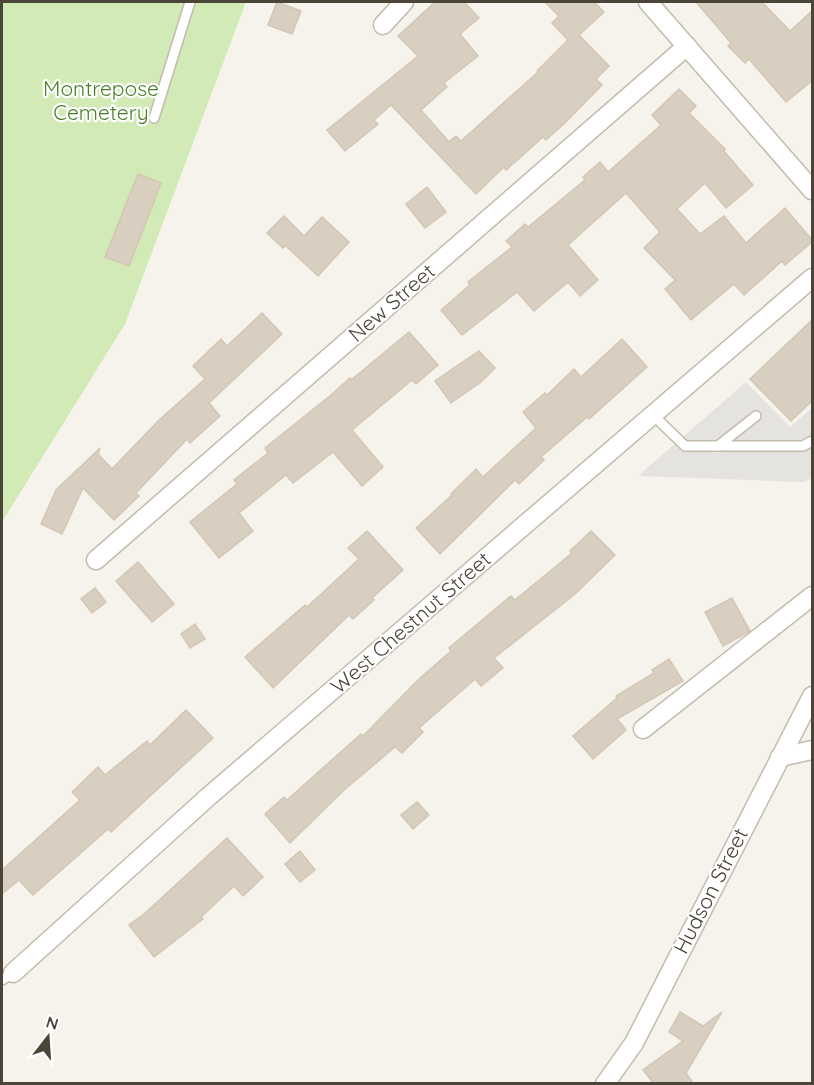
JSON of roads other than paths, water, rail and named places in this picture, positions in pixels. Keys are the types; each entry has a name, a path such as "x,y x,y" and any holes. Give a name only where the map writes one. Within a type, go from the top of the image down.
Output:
{"street":[{"path":"384,25 404,2"},
{"path":"648,2 813,190"},
{"name":"New Street","path":"96,560 687,46"},
{"name":"West Chestnut Street","path":"7,977 208,797 813,278"},
{"path":"643,729 813,596"},
{"name":"Hudson Street","path":"605,1083 634,1043 813,696"},
{"path":"780,757 813,750"}],"lane":[{"path":"154,118 190,2"},
{"path":"653,414 685,446 803,446 813,441"},
{"path":"718,446 756,417"}],"park label":[{"name":"Montrepose Cemetery","path":"101,101"}]}
